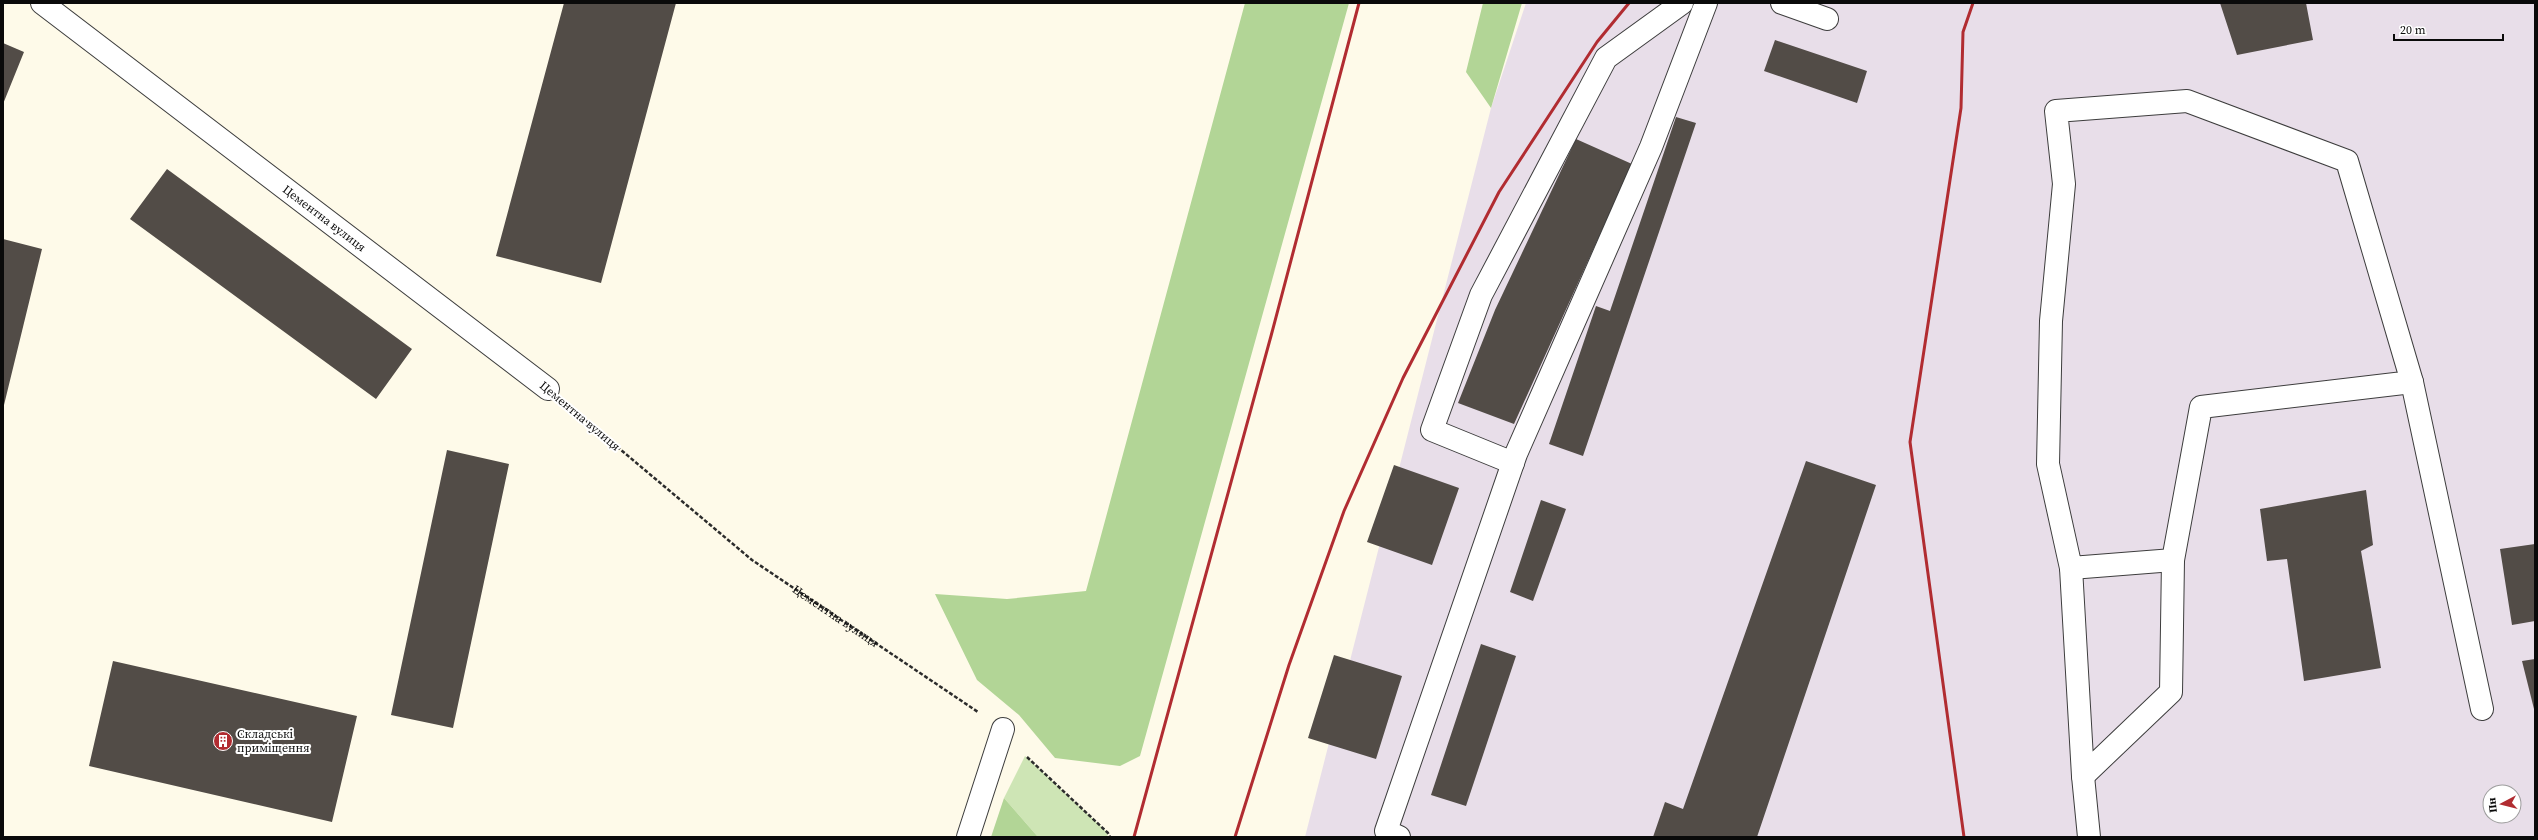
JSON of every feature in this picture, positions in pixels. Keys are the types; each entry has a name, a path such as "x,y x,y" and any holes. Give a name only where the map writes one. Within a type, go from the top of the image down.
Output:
{"street":[{"name":"Цементна вулиця","path":"42,3 548,389"},
{"path":"1513,464 1432,430 1481,295 1606,58 1682,3"},
{"path":"1399,837 1386,831 1513,464 1651,147 1706,3"},
{"path":"1782,3 1827,20"},
{"path":"2089,837 2083,776 2071,568 2048,464 2051,321 2064,184 2056,111 2187,101 2347,161 2412,382 2482,709"},
{"path":"2083,776 2171,692 2173,560 2201,407 2412,382"},
{"path":"2071,568 2173,560"},
{"path":"968,837 1003,729"}],"path":[{"name":"Цементна вулиця","path":"548,389 752,560 1003,729 1025,756 1108,833 1110,837"}],"shaded area":[{"path":"1526,3 2535,3 2535,837 1305,837 1491,108"}],"green space":[{"path":"1245,3 1349,3 1140,756 1120,766 1055,758 1019,715 977,680 935,594 1007,599 1086,591"},
{"path":"1483,3 1522,3 1491,108 1466,72"},
{"path":"1025,756 1108,833 1107,837 1038,837 1004,798"},
{"path":"1004,798 1038,837 991,837"}],"building":[{"path":"564,3 676,3 601,283 496,256"},
{"path":"2220,3 2306,3 2313,40 2237,55"},
{"path":"1775,40 1867,71 1857,103 1764,71"},
{"path":"3,43 24,52 3,104"},
{"path":"1676,117 1696,123 1583,456 1549,444 1596,306 1610,311"},
{"path":"1576,139 1632,164 1514,424 1458,403 1495,310"},
{"path":"167,169 412,349 376,399 130,219"},
{"path":"3,239 42,249 4,405 3,405"},
{"path":"447,450 509,464 453,728 391,715"},
{"path":"1806,461 1876,485 1757,837 1653,837 1665,802 1683,809"},
{"path":"1394,465 1459,488 1432,565 1367,542"},
{"path":"2366,490 2373,545 2361,551 2381,668 2304,681 2287,559 2267,561 2260,509"},
{"path":"1541,500 1566,509 1533,601 1510,592"},
{"path":"2535,544 2535,621 2512,625 2500,549"},
{"path":"1481,644 1516,656 1466,806 1431,795"},
{"path":"1334,655 1402,676 1376,759 1308,738"},
{"path":"2535,659 2535,709 2534,709 2522,661"},
{"name":"Складські приміщення","path":"113,661 357,716 332,822 89,766"}],"railway":[{"path":"1134,837 1271,336 1359,3"},
{"path":"1235,837 1289,665 1344,511 1403,378 1499,192 1597,42 1629,3"},
{"path":"1964,837 1910,442 1961,108 1963,32 1973,3"}],"place":[{"name":"Складські приміщення","path":"223,741"}]}
